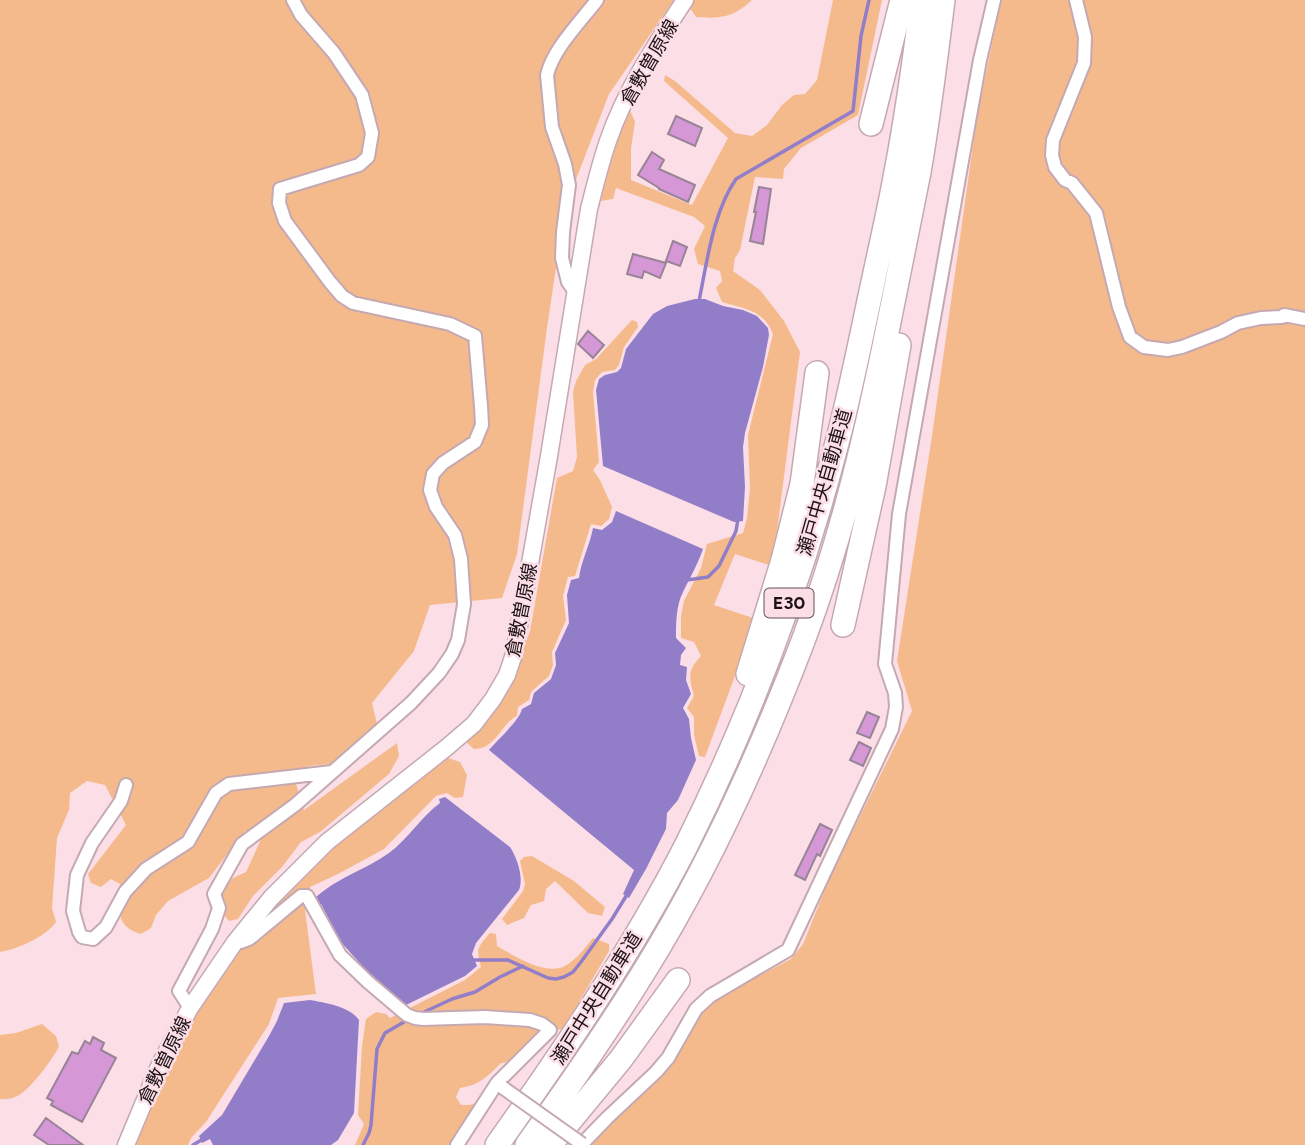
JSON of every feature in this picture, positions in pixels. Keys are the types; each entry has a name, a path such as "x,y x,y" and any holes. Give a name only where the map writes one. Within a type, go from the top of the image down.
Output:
{"highway":[{"path":"871,124 902,0"},
{"name":"瀬戸中央自動車道","path":"497,1145 576,1033 621,961 685,847 763,673 817,515 838,439 896,172 922,0"},
{"name":"瀬戸中央自動車道","path":"527,1145 602,1039 668,930 725,821 778,704 804,638 856,466 881,360 919,171 943,0"},
{"path":"843,625 874,486 899,349 919,171"},
{"path":"714,787 783,559 802,484 817,373"},
{"path":"550,1145 621,1059 678,980"}],"street":[{"path":"190,1008 178,991 212,929 219,908 214,894 242,844 295,805 411,704 452,654 458,640 464,604 461,559 455,535 436,508 430,490 433,474 443,463 475,442 481,425 475,336 450,324 353,303 342,296 330,282 285,221 279,203 280,189 359,165 368,157 372,133 362,95 334,53 301,15 293,0"},
{"path":"575,292 568,282 562,258 569,186 565,164 552,127 547,75 549,66 563,44 597,0"},
{"name":"倉敷曽原線","path":"127,1145 160,1064 190,1008 235,942 271,898 327,842 474,724 493,699 506,675 514,654 589,209 608,140 642,69 685,0"},
{"path":"500,1085 582,1144 656,1072 696,1009 710,996 788,950 892,729 896,707 895,693 885,664 899,514 980,60 994,0"},
{"path":"1076,0 1085,37 1084,64 1054,140 1052,155 1055,167 1096,213 1119,307 1130,337 1144,347 1168,350 1221,332 1238,323 1282,317 1284,314 1305,319"},
{"path":"126,785 121,802 92,844 77,875 73,912 82,937 93,939 106,927 125,892 146,869 188,842 216,793 229,784 332,772"},
{"path":"235,942 248,939 301,896 307,896 340,955 407,1015 423,1019 485,1017 530,1020 550,1030 500,1085 457,1145"}],"shaded area":[{"path":"0,0 674,0 609,94 565,208 517,554 502,598 430,605 414,651 372,703 377,724 332,764 309,766 296,784 304,810 397,743 399,756 389,774 320,832 301,842 282,867 253,896 238,919 229,921 225,916 219,894 233,878 246,872 262,837 245,831 209,878 168,901 156,915 151,928 141,934 132,931 122,921 119,908 120,884 111,879 101,887 91,883 88,874 126,825 105,785 87,781 70,793 69,810 57,838 52,908 56,922 31,942 0,952"},
{"path":"692,0 752,0 727,16 713,18 696,17 690,8"},
{"path":"833,0 882,0 858,115 801,148 784,169 783,179 755,177 740,250 735,258 733,271 760,290 784,321 800,352 776,539 769,565 735,554 714,605 753,618 742,657 705,757 699,756 694,735 694,717 687,708 694,696 691,670 701,656 694,642 681,638 681,616 684,601 701,568 707,544 743,533 750,489 748,435 773,334 759,315 722,302 716,288 722,281 720,271 698,264 694,249 705,226 694,217 616,188 613,199 601,201 606,172 629,108 635,122 631,148 631,180 692,205 728,138 664,81 665,75 735,133 752,136 767,125 782,105 794,95 805,94 817,80"},
{"path":"1001,0 1305,0 1305,1145 590,1145 671,1063 707,1005 791,959 803,944 831,875 912,711 897,661 977,117"},
{"path":"705,299 743,310 757,316 768,328 763,367 743,447 743,521 734,522 603,466 596,390 599,379 621,368 626,349 653,314 667,306"},
{"path":"632,320 637,322 638,327 624,347 619,365 615,370 602,372 595,380 593,392 599,462 593,470 612,507 609,519 601,526 591,524 575,576 568,577 563,596 566,620 552,652 553,665 549,676 531,692 529,700 518,707 517,716 494,739 485,747 474,749 466,742 487,719 518,663 530,631 557,478 573,471 577,457 573,392 576,381 585,365 596,359"},
{"path":"616,511 703,549 680,599 676,623 676,638 686,648 681,655 680,665 687,667 686,680 691,694 683,708 689,719 696,760 678,800 667,813 666,829 629,898 623,894 634,870 489,750 513,724 522,709 531,704 534,693 551,679 556,665 555,653 569,623 567,595 571,580 579,578 593,528 602,530 612,522"},
{"path":"448,758 460,762 467,775 463,797 455,798 447,793 436,796 384,849 310,887 305,910 316,994 278,998 269,1024 206,1122 188,1145 134,1145 160,1079 194,1013 227,966 287,892 328,852"},
{"path":"445,797 510,847 519,868 520,885 519,890 476,943 472,954 477,966 465,976 406,1005 365,969 340,941 321,904 318,906 314,899 332,885 389,853 440,803 439,799"},
{"path":"532,856 574,881 605,907 602,916 588,913 555,881 546,889 544,901 531,905 524,918 507,925 502,919 523,891 525,884 520,861 524,857"},
{"path":"490,933 496,934 497,946 540,967 565,966 593,938 609,944 609,951 563,1029 556,1030 545,1023 537,1036 511,1062 501,1063 488,1076 460,1088 456,1097 461,1105 478,1102 453,1145 355,1145 364,1124 358,1115 366,1019 376,1012 386,1014 390,1018 465,980 481,967 479,948"},
{"path":"310,1000 343,1008 359,1020 354,1113 338,1140 331,1145 213,1145 210,1139 202,1143 199,1136 222,1115 269,1036 284,1003"},
{"path":"42,1024 56,1036 59,1046 27,1089 15,1097 0,1099 0,1035 16,1033"}],"building":[{"path":"676,116 702,128 695,146 668,134"},
{"path":"652,152 664,160 659,169 695,185 688,202 659,189 638,175"},
{"path":"759,187 771,189 763,244 750,241"},
{"path":"673,241 687,247 680,266 666,261"},
{"path":"633,254 666,263 660,278 644,271 642,278 627,274"},
{"path":"588,331 604,345 593,358 578,344"},
{"path":"867,712 879,717 870,738 857,733"},
{"path":"859,742 871,748 863,766 850,760"},
{"path":"820,824 832,830 805,880 795,875"},
{"path":"93,1037 104,1043 101,1050 116,1058 82,1122 51,1105 53,1101 47,1098 72,1052 78,1054 85,1041 90,1044"},
{"path":"46,1118 83,1145 49,1145 34,1135"}],"waterway":[{"path":"699,301 716,222 736,179 853,111 861,36 869,0"},
{"path":"687,580 708,577 719,566 736,531 738,519"},
{"path":"472,960 508,960 548,978 564,977 573,972 581,962 628,893"},
{"path":"422,1013 475,992 523,966"},
{"path":"363,1145 371,1125 377,1049 385,1033 404,1022"},
{"path":"193,1145 203,1139"}]}
